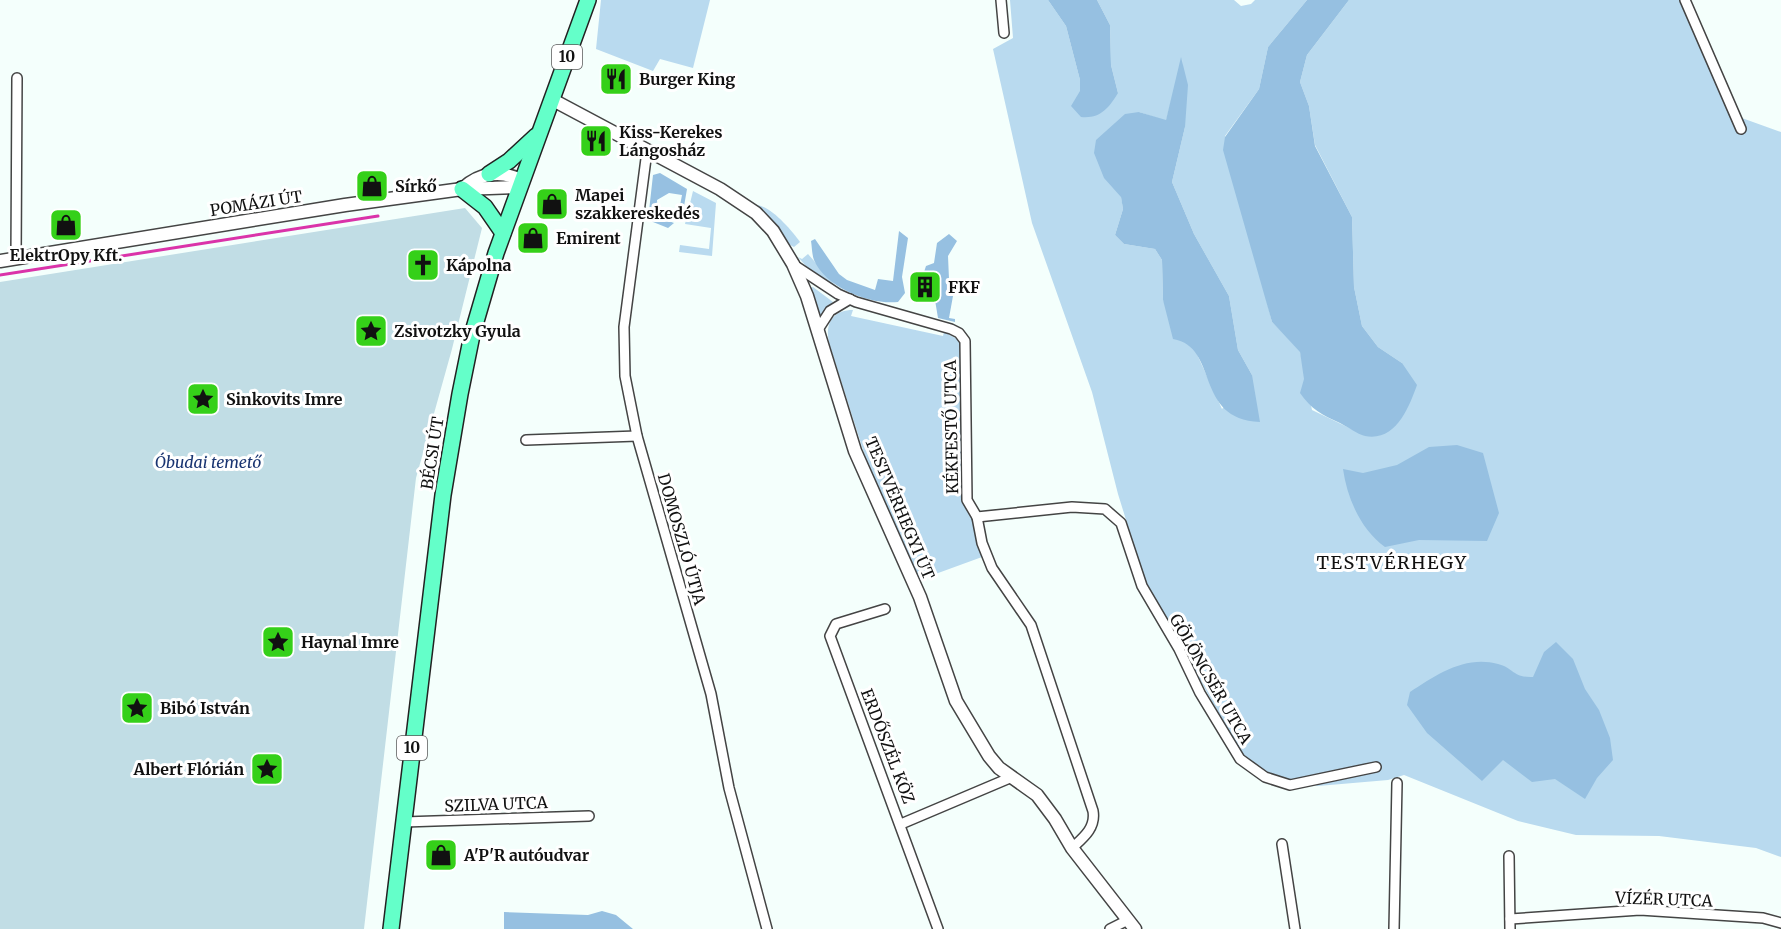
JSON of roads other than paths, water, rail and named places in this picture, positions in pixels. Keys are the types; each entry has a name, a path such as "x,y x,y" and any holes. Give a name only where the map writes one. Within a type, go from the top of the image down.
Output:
{"main road":[{"name":"BÉCSI ÚT","path":"391,929 443,495 472,335 503,233 588,0"},
{"path":"489,181 538,134"},
{"path":"462,189 485,207 503,233"}],"street":[{"path":"1001,0 1004,33"},
{"path":"1685,0 1741,129"},
{"path":"16,259 17,78"},
{"name":"TESTVÉRHEGYI ÚT","path":"551,99 720,189 756,213 773,231 793,264 819,328 855,451 920,597 956,701 989,756 1036,795 1055,819 1072,848 1132,925"},
{"name":"DOMOSZLÓ ÚTJA","path":"647,151 624,342 625,376 637,436 711,694 729,788 767,929"},
{"name":"POMÁZI ÚT","path":"0,261 462,189 506,174 520,184"},
{"path":"485,207 489,181"},
{"name":"KÉKFESTŐ UTCA","path":"793,264 850,299 951,329 962,336 966,345 966,495 977,517 982,543 992,568 1022,608 1036,637 1093,811 1094,821 1091,827 1072,848"},
{"path":"819,328 835,307 850,299"},
{"path":"526,440 637,436"},
{"name":"GÖLÖNCSÉR UTCA","path":"977,517 1090,507 1106,509 1113,514 1127,535 1142,586 1179,649 1200,693 1240,759 1265,777 1290,785 1376,767"},
{"name":"ERDŐSZÉL KÖZ","path":"885,609 836,624 831,636 938,929"},
{"path":"901,824 1012,777"},
{"path":"1394,929 1397,783"},
{"name":"SZILVA UTCA","path":"404,822 589,816"},
{"path":"1282,844 1295,929"},
{"path":"1509,856 1510,929"},
{"name":"VÍZÉR UTCA","path":"1510,919 1640,910 1763,918 1781,922"},
{"path":"1110,929 1132,925"}],"waterway":[{"path":"0,275 378,216"}],"place":[{"name":"Burger King","path":"616,79"},
{"name":"Kiss-Kerekes Lángosház","path":"596,141"},
{"name":"Sírkő","path":"372,186"},
{"name":"Mapei szakkereskedés","path":"552,204"},
{"name":"ElektrOpy Kft.","path":"66,225"},
{"name":"Emirent","path":"533,238"},
{"name":"Kápolna","path":"423,265"},
{"name":"FKF","path":"925,287"},
{"name":"Zsivotzky Gyula","path":"371,331"},
{"name":"Sinkovits Imre","path":"203,399"},
{"name":"Haynal Imre","path":"278,642"},
{"name":"Bibó István","path":"137,708"},
{"name":"Albert Flórián","path":"267,769"},
{"name":"A'P'R autóudvar","path":"441,855"}],"district":[{"name":"TESTVÉRHEGY","path":"1392,563"}],"park label":[{"name":"Óbudai temető","path":"208,462"}]}
